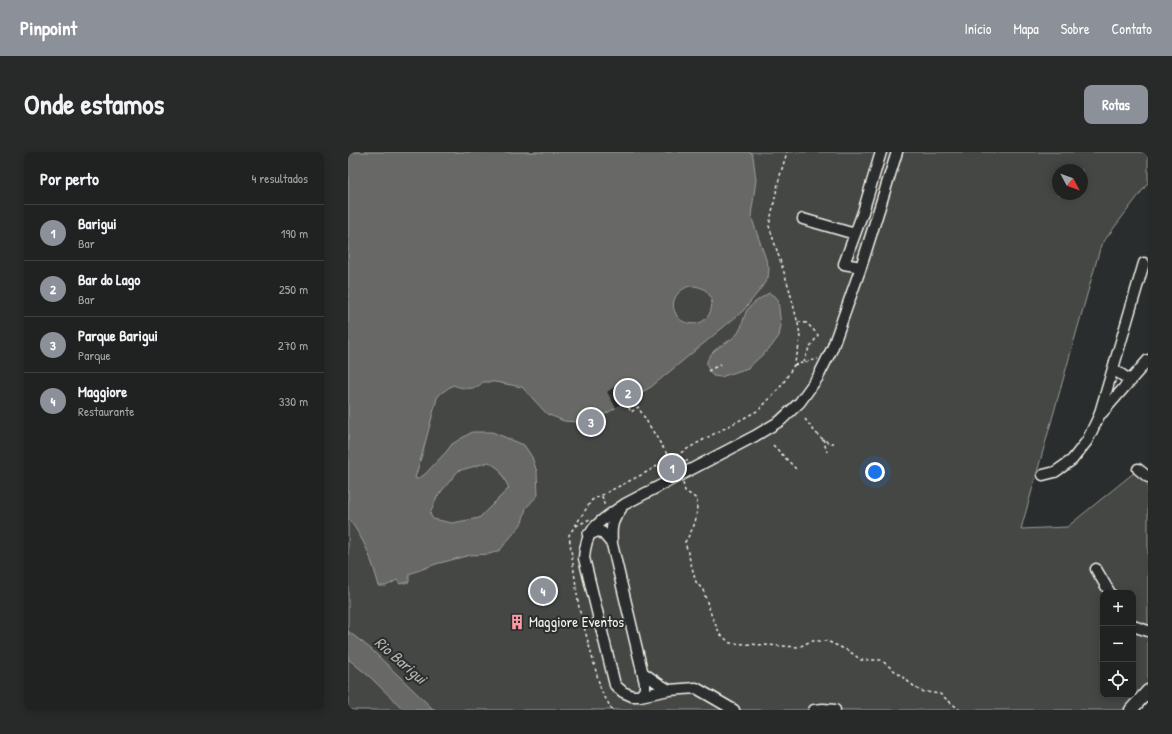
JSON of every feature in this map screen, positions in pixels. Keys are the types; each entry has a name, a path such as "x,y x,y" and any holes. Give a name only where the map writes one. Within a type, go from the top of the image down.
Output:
{"main road":[{"path":"1131,710 1146,694"}],"street":[{"path":"861,267 844,264 881,152"},
{"path":"734,710 696,688 669,690 640,696 632,696 623,692 615,685 584,558 584,547 588,535 598,523 625,504 696,468 780,421 800,402 818,377 832,349 861,267 897,152"},
{"path":"803,219 855,234"},
{"path":"850,247 866,251"},
{"path":"1044,475 1055,472 1072,460 1087,441 1099,416 1144,263"},
{"path":"1099,416 1148,360"},
{"path":"1113,369 1131,381"},
{"path":"1138,469 1148,477"},
{"path":"625,504 615,517 611,528 612,544 645,683 645,690 640,696"},
{"path":"588,535 598,531 602,532 612,544"},
{"path":"1096,569 1108,590"},
{"path":"1136,627 1148,631"},
{"path":"642,672 669,690"},
{"path":"814,710 835,710"}],"path":[{"path":"612,710 601,690 579,608 569,535 592,500 759,410 782,385 794,365 800,339 797,322 789,288 769,226 779,179 787,152"},
{"path":"797,322 807,323 818,335 818,337 808,348 804,362"},
{"path":"794,365 820,358"},
{"path":"708,371 721,364"},
{"path":"626,402 631,412 638,407 670,458"},
{"path":"805,419 823,439 830,443 835,443"},
{"path":"823,439 826,452"},
{"path":"773,445 796,469"},
{"path":"670,458 686,460 696,468"},
{"path":"679,477 685,490 696,499 697,512 695,525 685,542 696,582 703,590 712,617 720,634 730,643 799,647 811,641 827,641 849,651 861,660 881,660 920,691 940,694 960,710"},
{"path":"602,495 605,504 604,510"},
{"path":"574,527 594,518"}],"shaded area":[{"path":"348,152 1148,152 1148,183 1101,245 1021,529 1067,527 1136,471 1148,482 1148,682 1136,695 1136,590 1100,590 1100,698 1133,698 1122,710 348,710"},
{"path":"348,152 751,152 753,156 756,180 751,216 769,268 768,278 743,311 651,387 590,423 564,421 547,414 522,387 495,382 483,382 473,388 453,385 441,393 437,398 415,478 417,479 424,475 452,444 472,432 492,432 524,445 532,457 537,472 538,495 526,508 522,523 500,550 490,554 470,555 436,564 409,574 409,582 400,584 397,580 386,586 379,586 367,550 348,518","holes":["690,286 700,288 707,292 711,299 712,307 709,314 704,320 697,323 688,323 683,321 678,317 673,305 678,293","489,462 499,469 509,488 479,518 452,523 433,519 430,514 437,497 458,471"]},
{"path":"769,293 778,300 781,326 779,336 771,347 748,368 721,377 713,376 707,365 709,357 715,350 738,333 749,307"},
{"path":"348,631 371,649 434,710 404,710 370,677 348,659"}],"pier":[{"path":"630,383 637,395 616,408 607,392 617,385 620,389"}],"place":[{"name":"Bar do Lago","path":"628,393"},
{"name":"Parque Barigui","path":"591,422"},
{"name":"Barigui","path":"672,468"},
{"name":"Maggiore","path":"543,591"},
{"name":"Maggiore Eventos","path":"517,622"}],"water label":[{"name":"Rio Barigui","path":"401,660"}]}
